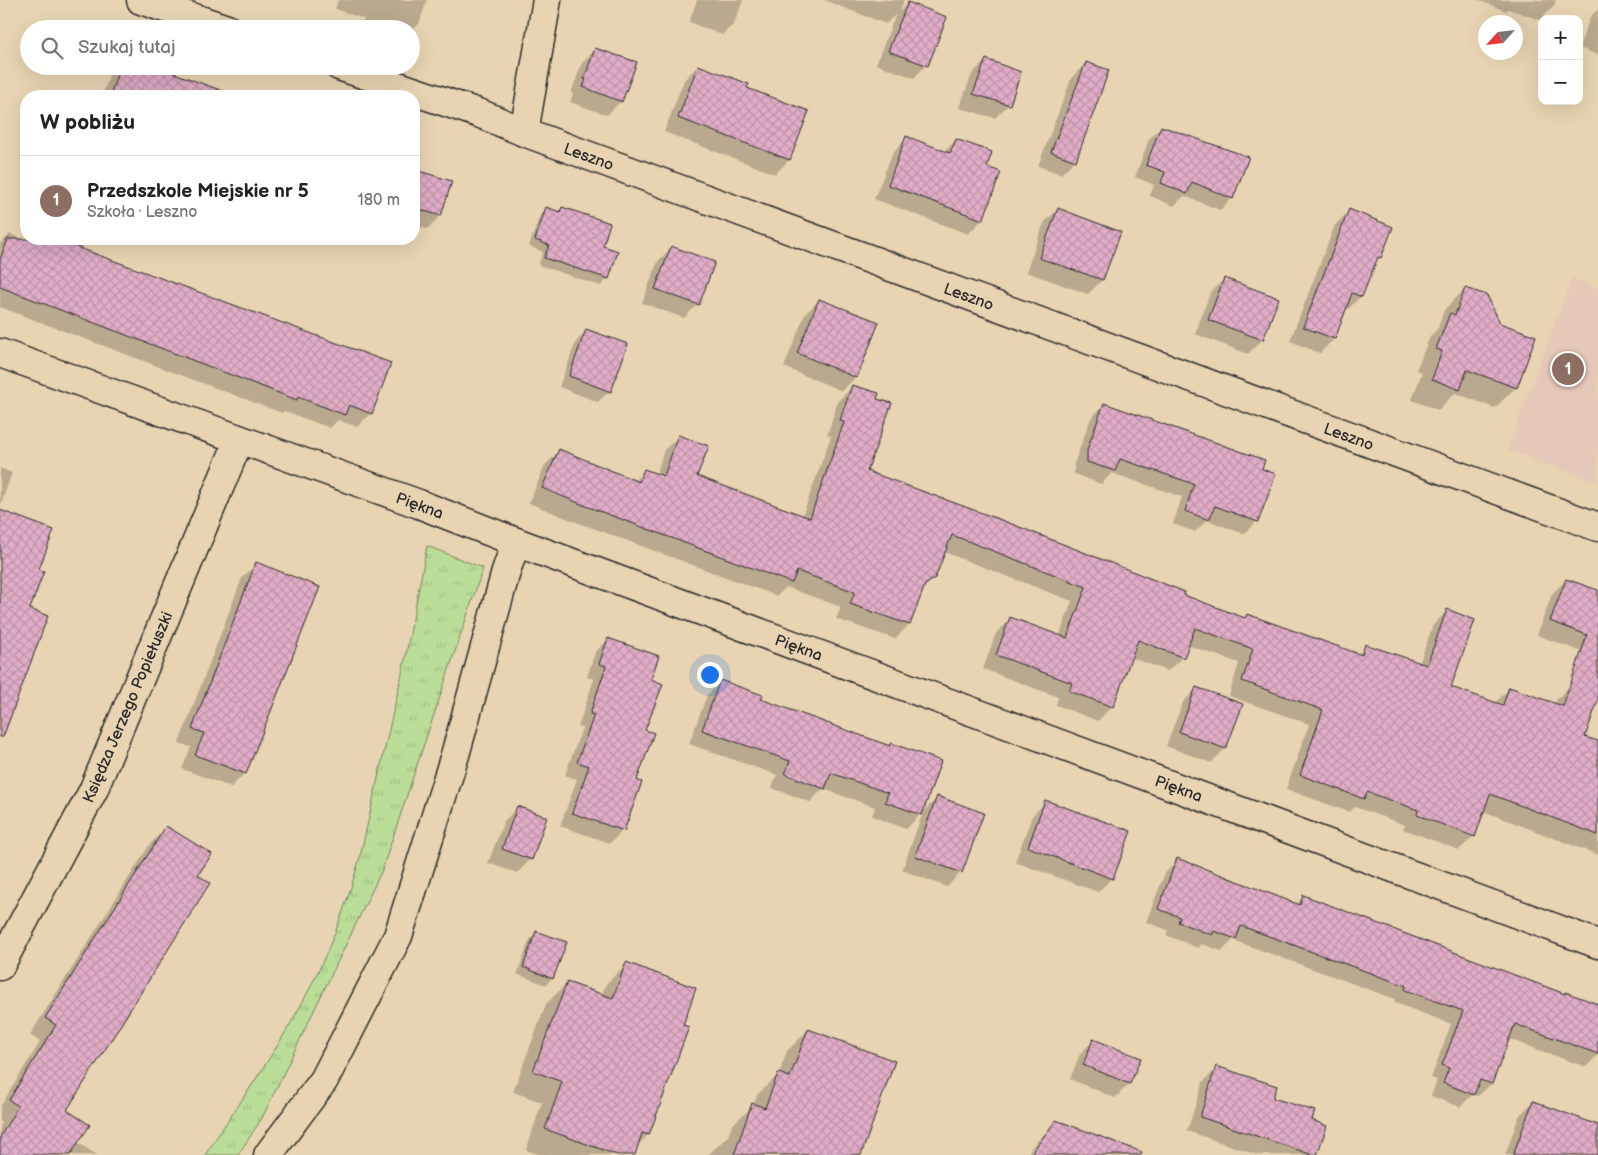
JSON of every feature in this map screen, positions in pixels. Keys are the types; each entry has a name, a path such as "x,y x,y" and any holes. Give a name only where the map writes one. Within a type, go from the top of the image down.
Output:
{"street":[{"path":"141,0 200,20"},
{"path":"524,132 547,0"},
{"name":"Leszno","path":"366,75 410,90"},
{"name":"Leszno","path":"420,93 481,114 524,132 1598,527"},
{"name":"Piękna","path":"0,353 424,506 516,542 1598,944"},
{"name":"Księdza Jerzego Popiełuszki","path":"0,966 93,791 239,440"},
{"path":"268,1155 324,1080 398,936 455,755 516,542"}],"shaded area":[{"path":"1572,278 1598,288 1598,483 1507,450"}],"green space":[{"path":"427,546 483,568 382,870 262,1118 238,1155 205,1155 290,1024 319,969 349,895 360,857 405,660"}],"building":[{"path":"908,2 947,17 928,66 888,51"},
{"path":"595,48 637,62 622,102 583,87"},
{"path":"986,59 1021,72 1010,105 973,94"},
{"path":"1086,62 1109,70 1076,161 1051,152"},
{"path":"698,65 749,84 747,88 809,111 790,160 678,118"},
{"path":"117,75 179,75 220,90 112,90"},
{"path":"1161,126 1249,157 1233,199 1192,182 1187,194 1161,183 1165,172 1146,165"},
{"path":"906,136 950,153 956,139 992,152 987,167 1001,172 983,220 888,185"},
{"path":"420,171 452,181 441,216 420,210"},
{"path":"546,207 560,212 562,207 610,223 603,246 618,251 609,279 544,258 549,245 535,240"},
{"path":"1058,208 1121,232 1103,280 1039,258"},
{"path":"1349,209 1393,227 1381,258 1378,257 1362,297 1352,293 1335,339 1303,327"},
{"path":"8,239 20,239 20,245 71,245 391,363 372,414 349,405 345,415 298,397 297,400 0,287 0,259"},
{"path":"671,246 715,262 699,305 655,289"},
{"path":"1224,278 1279,298 1263,340 1208,320"},
{"path":"1465,288 1487,295 1500,323 1536,336 1517,388 1467,370 1460,390 1432,379 1442,351 1436,349 1450,313 1455,315"},
{"path":"819,299 879,322 857,378 797,353"},
{"path":"586,329 628,344 611,392 569,376"},
{"path":"852,385 879,393 877,399 892,403 867,471 1004,521 1185,592 1184,595 1245,618 1247,614 1362,655 1365,644 1427,665 1447,609 1475,620 1451,687 1503,705 1509,687 1563,706 1587,635 1550,621 1566,579 1598,590 1598,700 1585,737 1598,741 1598,835 1490,794 1475,837 1417,815 1418,810 1367,792 1364,799 1300,775 1323,710 1242,681 1253,649 1195,628 1184,658 1138,640 1113,707 1069,691 1072,683 996,655 1010,617 1067,638 1086,587 952,535 935,578 925,585 910,625 850,604 855,592 797,571 792,583 542,488 559,449 639,482 644,469 664,476 678,435 709,446 697,476 810,518 844,422 840,420"},
{"path":"1104,403 1265,460 1262,469 1276,474 1258,522 1215,506 1209,520 1185,511 1194,484 1120,459 1115,471 1087,462 1087,450"},
{"path":"0,510 54,530 39,569 44,571 30,609 48,616 3,737 0,737"},
{"path":"256,562 320,587 246,774 195,755 204,733 192,729"},
{"path":"608,638 659,656 651,679 663,684 645,730 654,733 637,780 642,782 624,831 572,813 589,766 577,762 594,715 590,714 606,666 599,664"},
{"path":"720,680 763,695 761,699 890,746 891,743 941,761 922,815 885,802 888,793 831,773 825,789 785,774 790,761 702,730"},
{"path":"1196,687 1243,704 1226,749 1179,732"},
{"path":"937,796 984,813 962,873 915,856"},
{"path":"1045,800 1131,831 1113,879 1028,847"},
{"path":"517,806 547,817 532,860 502,849"},
{"path":"166,826 212,854 198,875 210,883 67,1110 90,1125 70,1155 0,1155 0,1137 18,1106 9,1100 56,1025 45,1018"},
{"path":"1177,858 1300,905 1303,895 1565,994 1565,992 1598,1004 1598,1054 1515,1024 1492,1084 1480,1080 1474,1095 1443,1083 1449,1068 1442,1065 1463,1011 1405,990 1406,986 1241,926 1236,939 1214,931 1212,935 1178,922 1180,917 1158,909"},
{"path":"536,931 567,942 553,979 523,967"},
{"path":"626,962 696,988 683,1025 689,1027 649,1135 642,1133 635,1155 617,1155 545,1129 562,1082 533,1071 567,982 613,998"},
{"path":"808,1029 895,1061 861,1155 734,1155 752,1103 765,1108 778,1073 790,1077"},
{"path":"1093,1039 1141,1058 1130,1084 1083,1065"},
{"path":"1216,1066 1277,1086 1273,1098 1315,1111 1312,1120 1327,1126 1317,1155 1200,1117"},
{"path":"1533,1101 1598,1125 1598,1155 1513,1155"},
{"path":"1056,1120 1142,1152 1141,1155 1030,1155"}],"place":[{"name":"Przedszkole Miejskie nr 5","path":"1568,369"}]}
